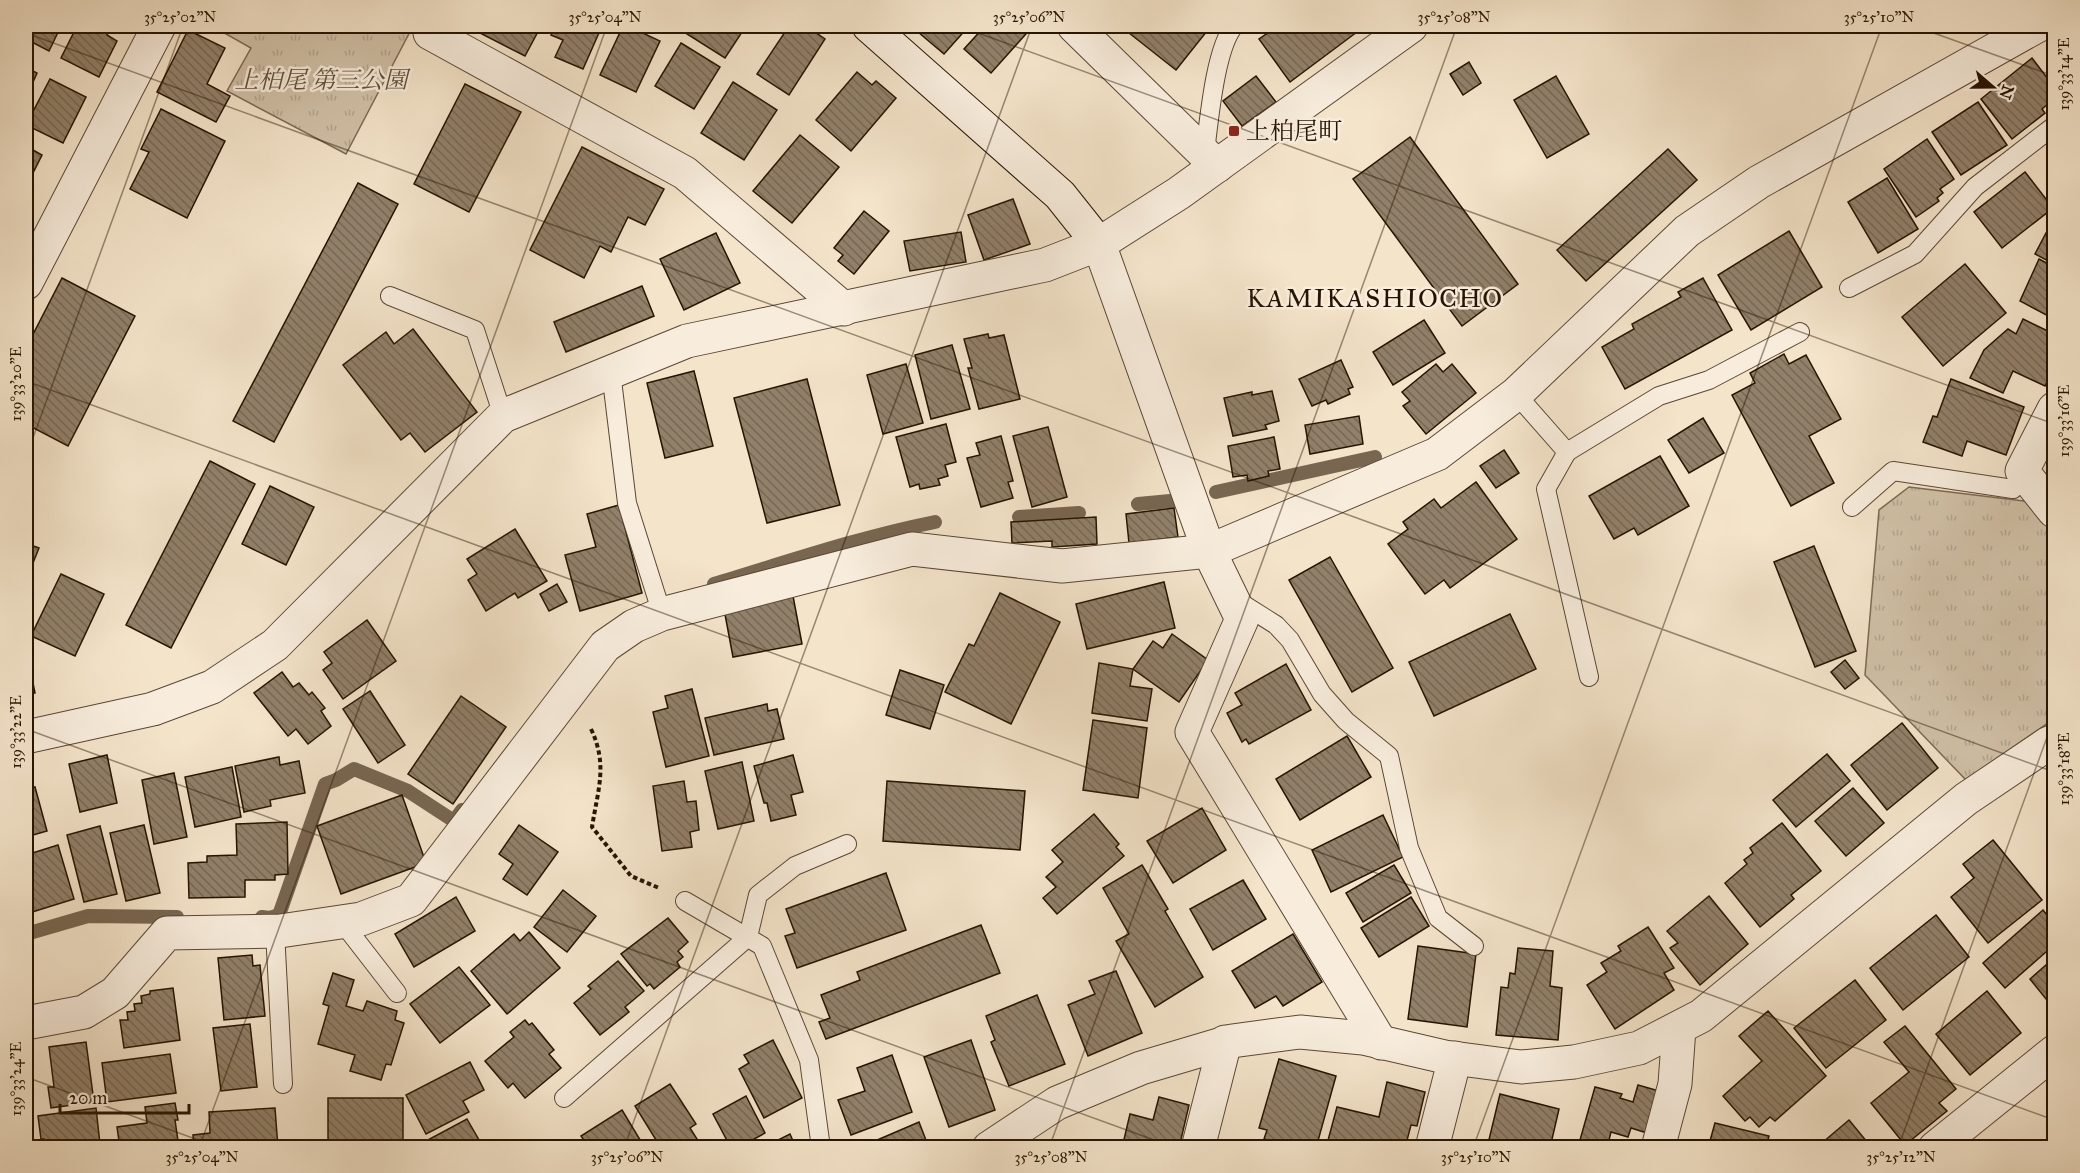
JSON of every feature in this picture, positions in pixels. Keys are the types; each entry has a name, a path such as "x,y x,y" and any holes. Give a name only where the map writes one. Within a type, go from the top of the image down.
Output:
{"street":[{"path":"26,283 159,26"},
{"path":"435,26 430,33 685,173 844,309"},
{"path":"869,26 1060,195 1099,244 1209,551 1242,619 1192,732 1381,1043"},
{"path":"1074,26 1211,159"},
{"path":"26,737 153,710 212,687 275,645 503,416 687,341 1045,266 1099,244 1211,159 1411,26"},
{"path":"26,1023 84,1012 115,993 167,933 275,931 342,922 361,919 411,900 605,646 634,626 662,614 912,549 1062,566 1209,551 1437,454 1516,394 1687,231 1759,182 2037,26"},
{"path":"2049,26 2055,34"},
{"path":"2055,409 2022,471 2055,511"},
{"path":"989,1148 1057,1103 1141,1068 1225,1042 1300,1032 1363,1038 1455,1058 1521,1066 1574,1062 1639,1048 1701,1016 1966,799 2055,741"},
{"path":"1658,1148 1675,1084 1679,1028"},
{"path":"1198,1148 1225,1042"},
{"path":"1935,1148 2055,1052"},
{"path":"1432,1148 1455,1058"}],"lane":[{"path":"1211,159 1215,81 1227,33 1234,26"},
{"path":"1848,288 1915,254 1976,187 2054,126"},
{"path":"390,296 475,330 503,416"},
{"path":"1589,677 1546,489 1567,452 1659,396 1709,380 1800,332"},
{"path":"611,372 627,503 662,614"},
{"path":"1516,394 1567,452"},
{"path":"1852,507 1893,471 2013,489 2022,471"},
{"path":"1233,597 1276,625 1290,640 1322,694 1346,721 1389,756 1409,848 1438,918 1474,946"},
{"path":"564,1098 748,937 758,895 795,866 847,844"},
{"path":"685,901 762,946 809,1060 821,1148"},
{"path":"342,922 397,993"},
{"path":"275,931 283,1083"}],"path":[{"path":"564,700 588,723 598,745 602,765 592,827 631,876"}],"green space":[{"name":"上柏尾 第三公園","path":"212,26 413,26 346,154 227,91 251,48"},
{"path":"1909,487 2032,502 2054,529 2054,721 1966,780 1865,675 1879,510"}],"building":[{"path":"26,26 61,26 49,51 26,39"},
{"path":"77,26 112,26 107,35 117,41 99,77 61,58"},
{"path":"482,26 541,26 525,56 478,32"},
{"path":"555,26 602,26 583,69 555,57 563,40 551,35"},
{"path":"623,26 628,26 660,41 636,92 600,75"},
{"path":"692,26 746,26 725,58 687,34"},
{"path":"789,26 806,26 825,39 789,95 757,74"},
{"path":"911,26 969,26 944,54"},
{"path":"985,26 1033,26 991,73 964,49"},
{"path":"1135,26 1211,26 1176,70 1129,33"},
{"path":"1278,26 1358,26 1361,29 1290,82 1259,39"},
{"path":"188,30 225,48 207,84 230,96 216,122 157,92"},
{"path":"681,43 720,67 694,109 655,86"},
{"path":"26,55 32,58 27,68 37,73 26,98"},
{"path":"2032,58 2054,87 2054,99 2042,109 2045,113 2012,139 1981,99"},
{"path":"1469,62 1481,83 1463,95 1450,74"},
{"path":"857,72 872,85 876,81 896,98 851,151 816,120"},
{"path":"1256,76 1276,102 1242,126 1223,101"},
{"path":"1556,76 1589,134 1547,158 1514,100"},
{"path":"50,79 86,97 63,143 26,125"},
{"path":"733,82 777,110 744,160 701,133"},
{"path":"465,84 521,112 469,212 414,184"},
{"path":"1978,102 2007,145 1961,175 1932,132"},
{"path":"161,109 225,141 187,218 130,189 149,152 141,149"},
{"path":"800,135 839,167 792,223 753,191"},
{"path":"1410,137 1518,284 1462,326 1353,179"},
{"path":"1927,139 1954,179 1940,189 1943,193 1937,198 1939,201 1916,217 1884,169"},
{"path":"26,146 42,155 27,185 33,188 26,203"},
{"path":"582,147 664,189 645,225 628,217 611,252 600,246 584,278 530,250"},
{"path":"1668,149 1697,180 1586,281 1557,250"},
{"path":"2025,172 2053,208 2002,248 1974,212"},
{"path":"1887,178 1918,229 1878,253 1848,202"},
{"path":"358,183 398,204 274,442 233,421"},
{"path":"1013,199 1030,244 984,260 968,215"},
{"path":"864,211 889,231 854,274 838,261 843,255 834,248"},
{"path":"1789,231 1822,287 1751,330 1718,275"},
{"path":"961,232 966,262 910,271 904,241"},
{"path":"716,233 740,283 684,310 660,259"},
{"path":"2046,233 2054,237 2054,264 2035,254"},
{"path":"2039,259 2054,267 2054,319 2020,301"},
{"path":"1965,264 2006,313 1943,366 1902,317"},
{"path":"62,278 135,316 68,446 26,424 26,348"},
{"path":"1703,278 1732,330 1625,389 1602,347 1634,329 1632,324 1681,297 1678,292"},
{"path":"642,286 654,316 566,352 554,322"},
{"path":"2023,319 2054,334 2054,367 2045,386 2013,371 2003,393 1970,378 1984,350 2008,329 2016,334"},
{"path":"1424,320 1445,353 1393,385 1373,352"},
{"path":"413,329 477,412 425,452 410,433 401,440 343,365 386,332 394,344"},
{"path":"988,334 989,338 1004,335 1020,399 979,409 968,368 972,368 964,339"},
{"path":"952,345 970,409 931,419 915,355"},
{"path":"1784,354 1789,364 1806,355 1841,419 1809,436 1834,483 1791,506 1732,395 1755,383 1750,373"},
{"path":"1341,360 1353,387 1348,389 1350,394 1328,404 1326,400 1312,406 1299,379"},
{"path":"906,364 923,423 883,434 867,375"},
{"path":"1436,364 1443,372 1452,364 1476,393 1426,434 1403,406 1410,401 1402,392"},
{"path":"694,371 713,446 665,458 647,383"},
{"path":"807,379 840,505 767,523 734,398"},
{"path":"1951,379 2024,407 2006,455 1967,441 1962,456 1923,442 1933,416 1937,417"},
{"path":"1272,391 1279,421 1265,425 1267,429 1233,436 1224,398 1252,392 1252,395"},
{"path":"1359,416 1363,444 1310,454 1305,425"},
{"path":"1703,418 1724,453 1689,473 1668,440"},
{"path":"946,424 956,462 945,465 948,476 938,479 940,485 920,489 919,484 910,487 896,437"},
{"path":"1048,427 1067,497 1032,507 1013,436"},
{"path":"1001,436 1013,481 1008,482 1013,498 981,507 967,458 980,455 976,443"},
{"path":"1274,437 1280,469 1268,471 1269,476 1248,481 1247,475 1233,477 1228,446"},
{"path":"1504,450 1519,473 1496,488 1480,466"},
{"path":"1660,456 1689,506 1638,535 1634,528 1614,539 1589,496"},
{"path":"210,461 255,484 171,648 126,625"},
{"path":"1476,482 1517,539 1450,588 1444,580 1425,594 1388,544 1408,529 1403,522 1434,499 1441,508"},
{"path":"270,486 314,507 286,565 242,544"},
{"path":"619,505 642,593 580,611 565,555 596,547 587,514"},
{"path":"1174,508 1178,537 1129,543 1126,514"},
{"path":"1096,517 1097,544 1052,547 1052,541 1012,543 1011,522"},
{"path":"515,529 547,581 518,598 515,593 486,611 468,580 477,574 467,559"},
{"path":"28,544 39,548 31,568 26,566"},
{"path":"1814,546 1856,651 1815,667 1774,562"},
{"path":"1330,557 1393,668 1352,692 1289,580"},
{"path":"61,574 104,594 75,656 31,636"},
{"path":"1164,582 1175,628 1087,649 1076,604"},
{"path":"557,584 567,602 549,611 540,594"},
{"path":"1000,593 1060,622 1011,724 945,692 969,644 974,646"},
{"path":"793,596 802,644 733,657 724,609"},
{"path":"1510,614 1536,669 1434,716 1409,662"},
{"path":"367,620 396,661 343,699 323,670 332,663 324,652"},
{"path":"1172,634 1208,660 1179,702 1133,669 1153,641 1163,648"},
{"path":"26,648 35,693 26,695"},
{"path":"1845,660 1859,678 1845,689 1831,672"},
{"path":"1099,663 1133,669 1130,686 1152,689 1147,721 1092,713"},
{"path":"1286,664 1311,710 1249,744 1246,739 1242,742 1227,713 1242,705 1235,693"},
{"path":"900,670 944,685 930,729 886,715"},
{"path":"282,672 293,687 299,683 309,695 312,692 325,708 321,711 331,726 308,744 296,729 288,736 254,693"},
{"path":"692,689 709,756 666,767 653,712 668,708 665,696"},
{"path":"370,691 405,745 378,763 343,709"},
{"path":"461,696 506,727 453,804 408,774"},
{"path":"767,704 768,711 777,709 784,739 714,755 705,718"},
{"path":"1093,720 1147,728 1138,798 1083,790"},
{"path":"1902,723 1938,768 1887,810 1851,765"},
{"path":"1347,736 1371,777 1300,820 1276,779"},
{"path":"1827,754 1850,781 1796,827 1773,800"},
{"path":"107,755 117,803 80,812 69,764"},
{"path":"793,755 803,792 791,795 796,815 771,821 754,766"},
{"path":"279,757 280,765 299,761 305,793 270,800 271,806 244,812 235,766"},
{"path":"742,762 754,821 718,829 705,771"},
{"path":"232,767 241,817 195,827 185,777"},
{"path":"174,773 187,837 154,844 142,780"},
{"path":"684,781 687,802 696,801 699,830 690,832 692,847 662,851 653,786"},
{"path":"887,781 1025,791 1020,850 883,841"},
{"path":"35,787 47,831 26,837 26,789"},
{"path":"1853,788 1884,823 1846,856 1815,821"},
{"path":"402,795 426,863 341,894 317,826"},
{"path":"1202,808 1226,850 1173,883 1147,841"},
{"path":"1094,814 1119,844 1116,847 1124,856 1057,914 1043,898 1056,887 1046,877 1063,862 1052,850"},
{"path":"1383,815 1403,857 1331,892 1312,850"},
{"path":"287,822 288,874 275,875 275,880 245,880 245,897 189,898 188,863 207,862 207,856 237,855 236,824"},
{"path":"1782,823 1821,871 1791,895 1794,899 1760,927 1725,883 1747,864 1744,860 1753,853 1750,848"},
{"path":"144,825 160,893 126,901 110,833"},
{"path":"519,825 558,852 527,895 503,879 513,864 499,854"},
{"path":"100,826 117,894 84,902 67,835"},
{"path":"1993,840 2042,900 1988,943 1951,897 1974,878 1963,864"},
{"path":"58,845 74,899 29,913 26,903 26,855"},
{"path":"1142,865 1168,909 1165,911 1203,977 1155,1007 1116,941 1129,934 1103,888"},
{"path":"1394,865 1411,893 1363,922 1346,893"},
{"path":"886,873 906,930 797,968 785,936 795,933 786,909"},
{"path":"1243,880 1266,919 1213,950 1190,909"},
{"path":"563,890 596,916 567,952 534,927"},
{"path":"1709,896 1748,944 1700,985 1670,948 1678,943 1667,931"},
{"path":"456,897 475,931 414,967 395,934"},
{"path":"1411,897 1429,926 1379,957 1361,928"},
{"path":"2043,910 2054,924 2054,945 2005,988 1983,963"},
{"path":"1936,915 1969,957 1903,1010 1870,968"},
{"path":"668,918 688,942 678,951 683,957 677,962 680,967 654,989 650,984 647,986 621,954"},
{"path":"981,925 1000,973 826,1039 819,1022 830,1018 821,995 860,980 857,972"},
{"path":"1648,927 1674,968 1664,973 1674,990 1615,1029 1587,985 1607,972 1601,963 1621,951 1618,946"},
{"path":"529,932 560,968 507,1014 471,971 514,934 520,941"},
{"path":"1293,934 1322,982 1283,1006 1276,996 1255,1008 1232,971"},
{"path":"1418,946 1476,954 1467,1027 1408,1019"},
{"path":"1518,948 1553,951 1550,986 1562,988 1558,1040 1496,1035 1501,987 1508,988 1510,973 1515,974"},
{"path":"252,955 253,966 260,965 265,1016 224,1020 218,958"},
{"path":"2054,958 2054,1003 2049,996 2046,999 2030,979"},
{"path":"618,961 644,991 625,1007 629,1012 600,1035 574,1003 591,989 588,986"},
{"path":"459,967 490,1005 440,1043 410,1004"},
{"path":"1116,971 1142,1033 1088,1056 1068,1005 1095,994 1089,981"},
{"path":"333,973 354,980 346,1006 363,1011 367,1001 397,1011 395,1020 404,1023 391,1065 386,1064 381,1080 350,1071 355,1055 318,1044 329,1006 323,1004"},
{"path":"1855,980 1886,1020 1826,1068 1794,1028"},
{"path":"173,988 180,1040 124,1048 120,1020 128,1020 127,1012 135,1011 134,1004 142,1003 141,996 150,994 150,991"},
{"path":"1987,991 2021,1033 1970,1075 1936,1034"},
{"path":"1037,995 1065,1064 1009,1086 991,1042 995,1040 986,1016"},
{"path":"1768,1011 1826,1076 1775,1121 1770,1117 1759,1127 1750,1117 1745,1121 1723,1096 1762,1061 1739,1036"},
{"path":"525,1020 529,1025 532,1023 554,1050 549,1054 561,1068 525,1098 513,1083 508,1088 485,1061 514,1037 510,1032"},
{"path":"250,1024 257,1087 221,1091 213,1028"},
{"path":"1905,1026 1956,1089 1939,1103 1947,1111 1905,1145 1871,1103 1909,1072 1884,1042"},
{"path":"773,1040 802,1098 764,1118 739,1069 749,1063 744,1055"},
{"path":"971,1040 995,1110 949,1127 924,1057"},
{"path":"86,1042 94,1102 51,1108 48,1087 54,1087 49,1047"},
{"path":"170,1054 176,1093 107,1102 102,1063"},
{"path":"892,1055 912,1112 851,1135 838,1100 865,1091 857,1068"},
{"path":"1279,1059 1336,1076 1316,1148 1294,1148 1264,1139 1267,1130 1259,1128"},
{"path":"470,1062 484,1090 463,1101 469,1112 426,1134 406,1095"},
{"path":"1387,1082 1425,1092 1417,1126 1411,1125 1405,1148 1340,1148 1327,1144 1337,1107 1379,1117"},
{"path":"670,1084 696,1124 690,1128 697,1139 684,1148 661,1148 635,1106"},
{"path":"1638,1085 1659,1091 1647,1133 1631,1128 1628,1137 1611,1132 1607,1148 1580,1140 1595,1087 1622,1094 1620,1098 1633,1102"},
{"path":"1500,1094 1559,1109 1550,1148 1487,1148"},
{"path":"746,1096 765,1133 738,1148 731,1148 713,1114"},
{"path":"1159,1097 1189,1105 1179,1148 1122,1148 1130,1114 1153,1120"},
{"path":"328,1098 403,1098 403,1148 328,1148"},
{"path":"175,1103 179,1148 120,1148 117,1127 147,1123 145,1107"},
{"path":"96,1108 100,1144 93,1144 93,1148 45,1148 44,1139 41,1139 38,1116"},
{"path":"275,1108 278,1148 194,1148 193,1135 210,1133 209,1112"},
{"path":"622,1110 645,1148 589,1148 581,1136"},
{"path":"467,1119 479,1140 468,1145 469,1148 413,1148"},
{"path":"1849,1120 1872,1148 1816,1148"},
{"path":"919,1122 929,1148 878,1148 875,1141"},
{"path":"1715,1123 1769,1136 1766,1148 1708,1148"},
{"path":"790,1134 796,1148 762,1148"}],"waterway":[{"path":"1216,492 1375,457"},
{"path":"1138,504 1181,500"},
{"path":"1019,517 1079,513"},
{"path":"714,584 851,542 935,522"},
{"path":"262,917 270,918 279,915 325,784 354,769 408,791 454,821 462,810"},
{"path":"26,934 88,916 177,917"}],"place":[{"name":"上柏尾町","path":"1234,131"}],"district":[{"name":"KAMIKASHIOCHO","path":"1375,298"}]}
